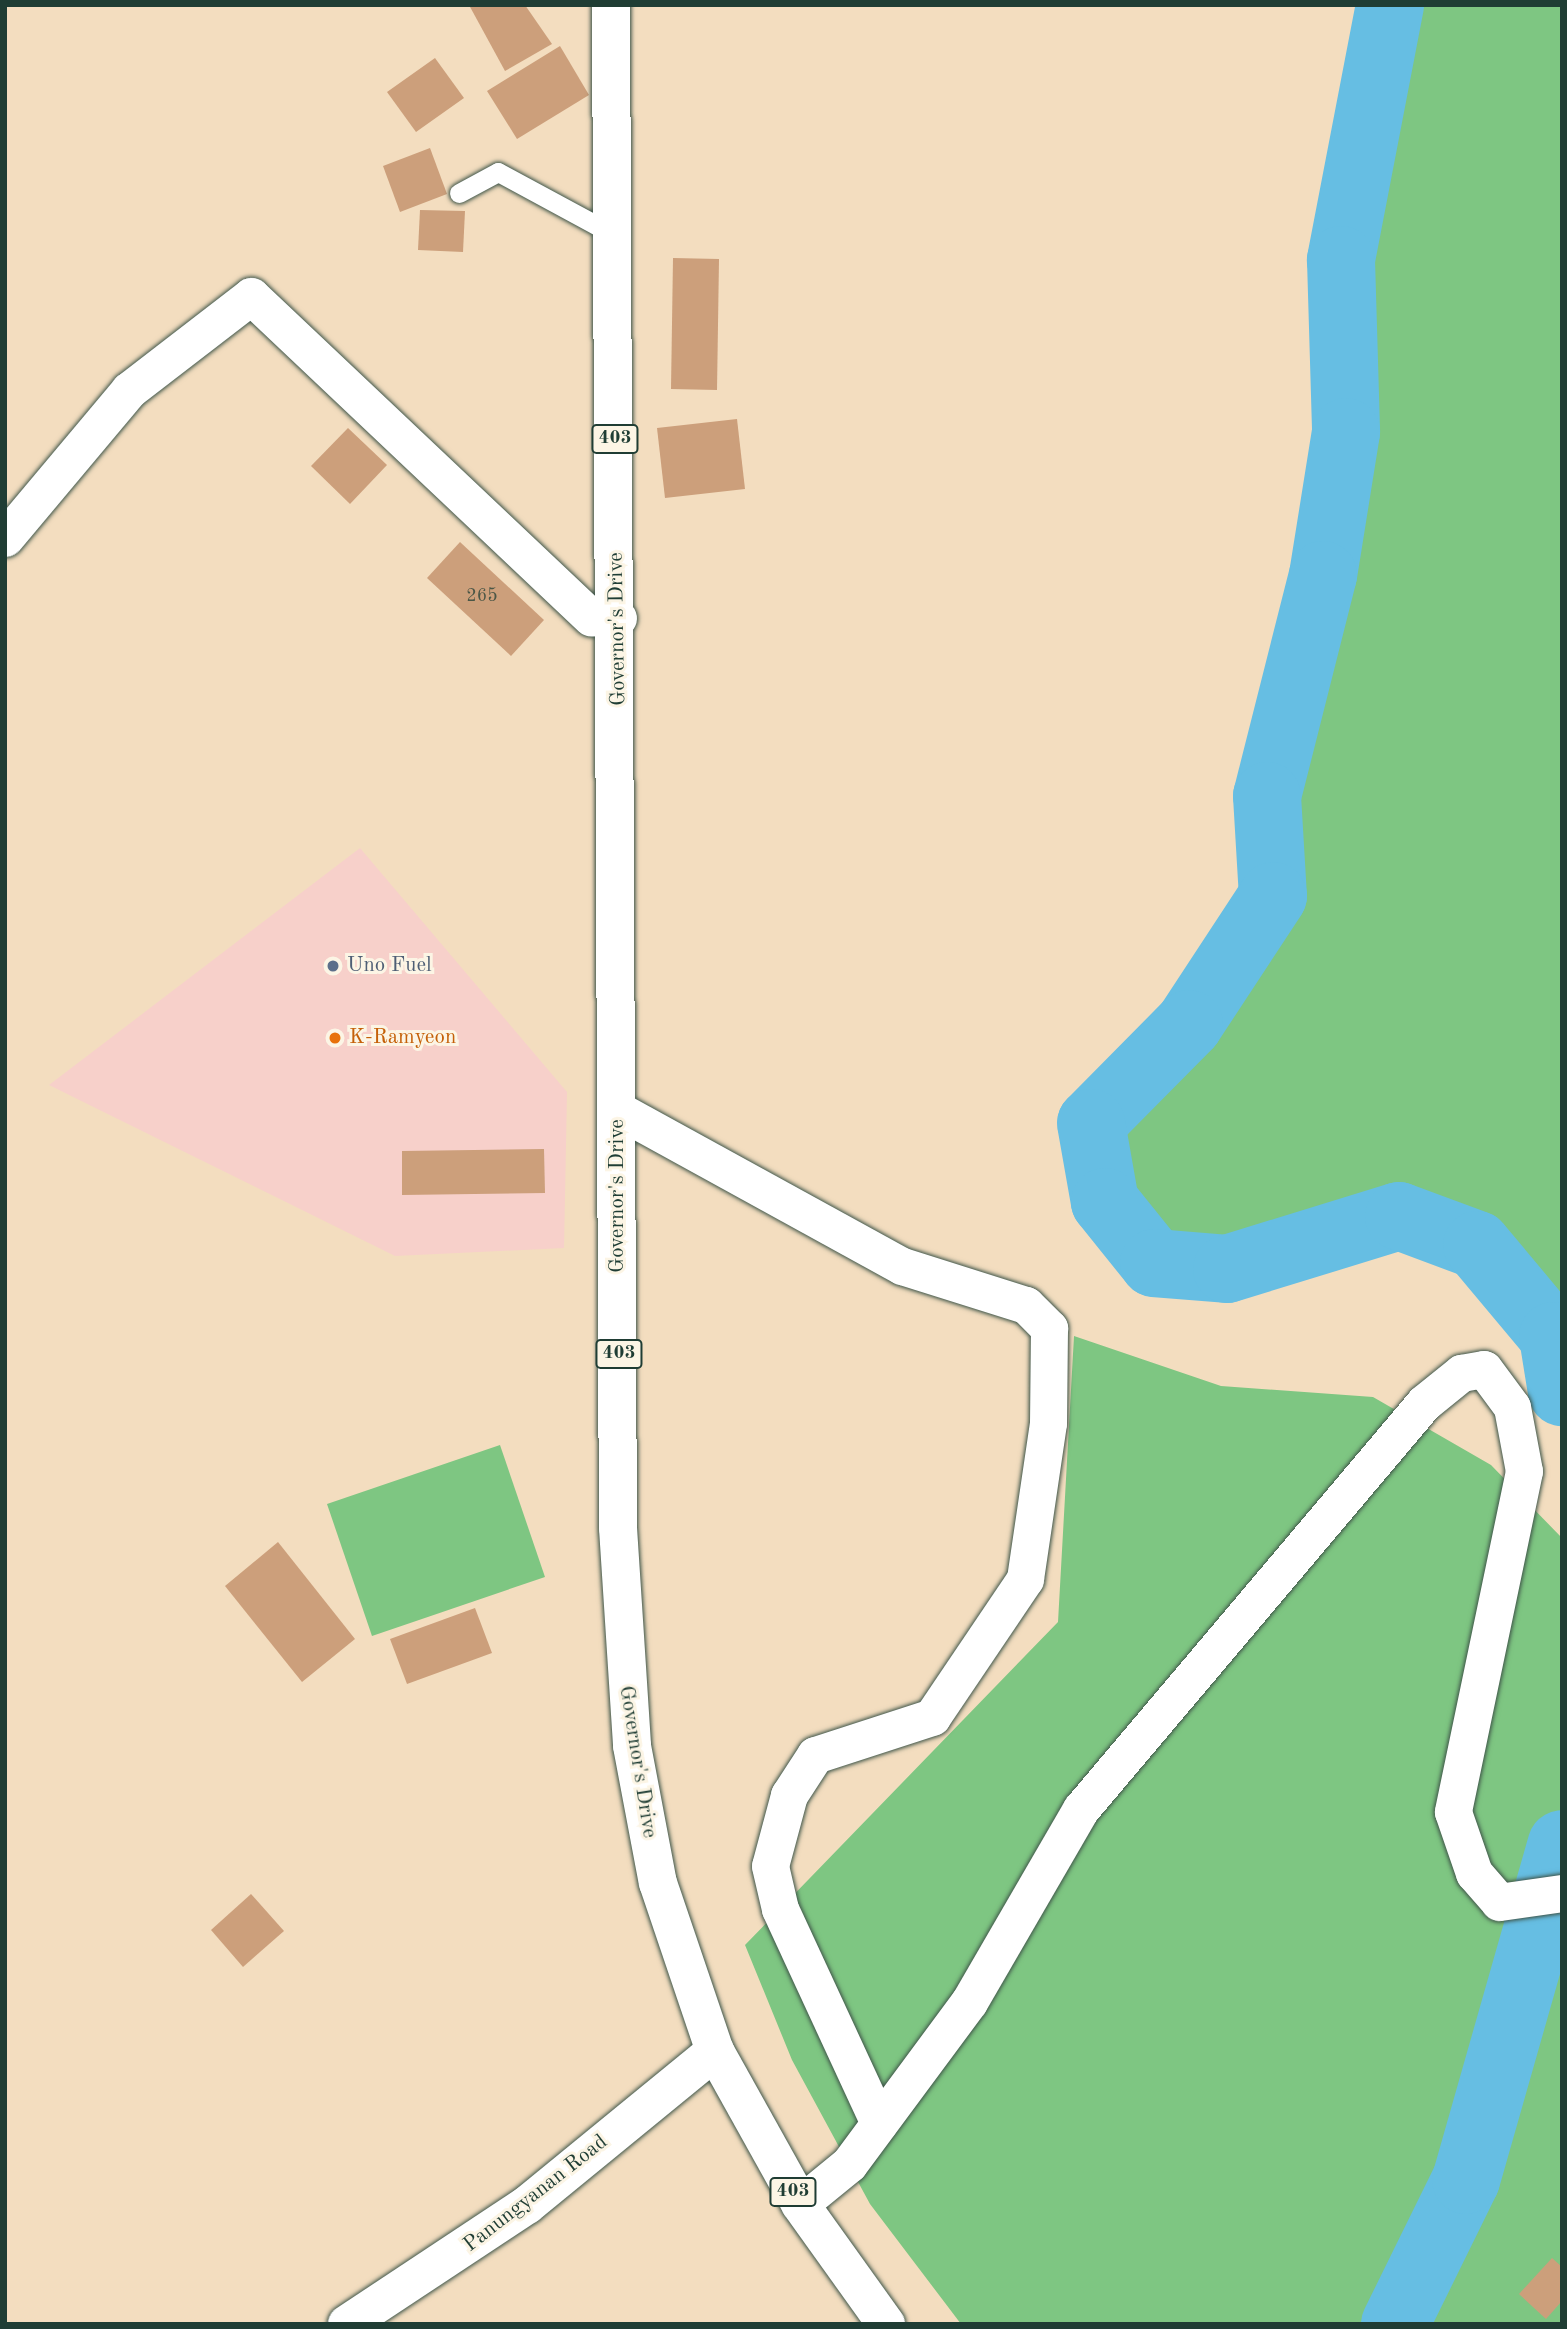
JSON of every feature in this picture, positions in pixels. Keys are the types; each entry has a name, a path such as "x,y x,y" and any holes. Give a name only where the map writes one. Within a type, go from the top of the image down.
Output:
{"main road":[{"name":"Governor's Drive","path":"611,5 611,233 618,618 618,1110 624,1672 658,1883 715,2051 800,2204 886,2324"},
{"name":"Panungyanan Road","path":"347,2324 527,2205 715,2051"}],"street":[{"path":"5,537 130,390 251,296 590,617 618,618"},
{"path":"618,1110 902,1266 1026,1305 1049,1328 1048,1423 1025,1579 932,1717 815,1755 789,1795 771,1866 780,1909 878,2123"},
{"path":"800,2204 849,2164 969,2002 1081,1809 1424,1403 1461,1373 1484,1369 1512,1407 1524,1471 1453,1812 1474,1872 1499,1902 1562,1893"}],"lane":[{"path":"459,193 498,172 611,233"}],"shaded area":[{"name":"Uno Fuel","path":"360,848 567,1092 564,1248 395,1256 49,1085"}],"green space":[{"path":"1390,5 1562,5 1562,1392 1553,1336 1477,1245 1399,1216 1227,1269 1154,1263 1105,1202 1091,1123 1189,1024 1273,896 1267,796 1323,575 1346,432 1341,260"},
{"path":"1074,1336 1221,1386 1373,1397 1491,1465 1562,1538 1562,2324 961,2324 870,2204 792,2060 745,1945 1058,1622"},
{"path":"500,1445 545,1577 372,1636 327,1504"}],"building":[{"path":"469,5 525,5 552,44 505,71"},
{"path":"560,46 589,95 517,139 487,91"},
{"path":"435,58 464,98 416,132 387,92"},
{"path":"430,148 447,194 400,212 383,166"},
{"path":"420,210 465,211 463,252 418,250"},
{"path":"673,258 719,259 717,390 671,389"},
{"path":"737,419 745,489 665,498 657,428"},
{"path":"348,428 387,465 350,504 311,466"},
{"path":"460,542 544,620 511,656 427,578"},
{"path":"544,1149 545,1193 402,1195 402,1151"},
{"path":"278,1542 355,1639 302,1682 225,1586"},
{"path":"475,1608 492,1653 407,1684 390,1639"},
{"path":"251,1894 284,1931 243,1967 211,1930"},
{"path":"1552,2258 1562,2267 1562,2301 1546,2319 1519,2294"}],"waterway":[{"path":"1390,5 1341,260 1346,432 1323,575 1267,796 1273,896 1189,1024 1091,1123 1105,1202 1154,1263 1227,1269 1399,1216 1477,1245 1553,1336 1562,1392"},
{"path":"1395,2324 1466,2180 1562,1844"}],"place":[{"name":"Uno Fuel","path":"333,966"},
{"name":"K-Ramyeon","path":"335,1038"}]}
